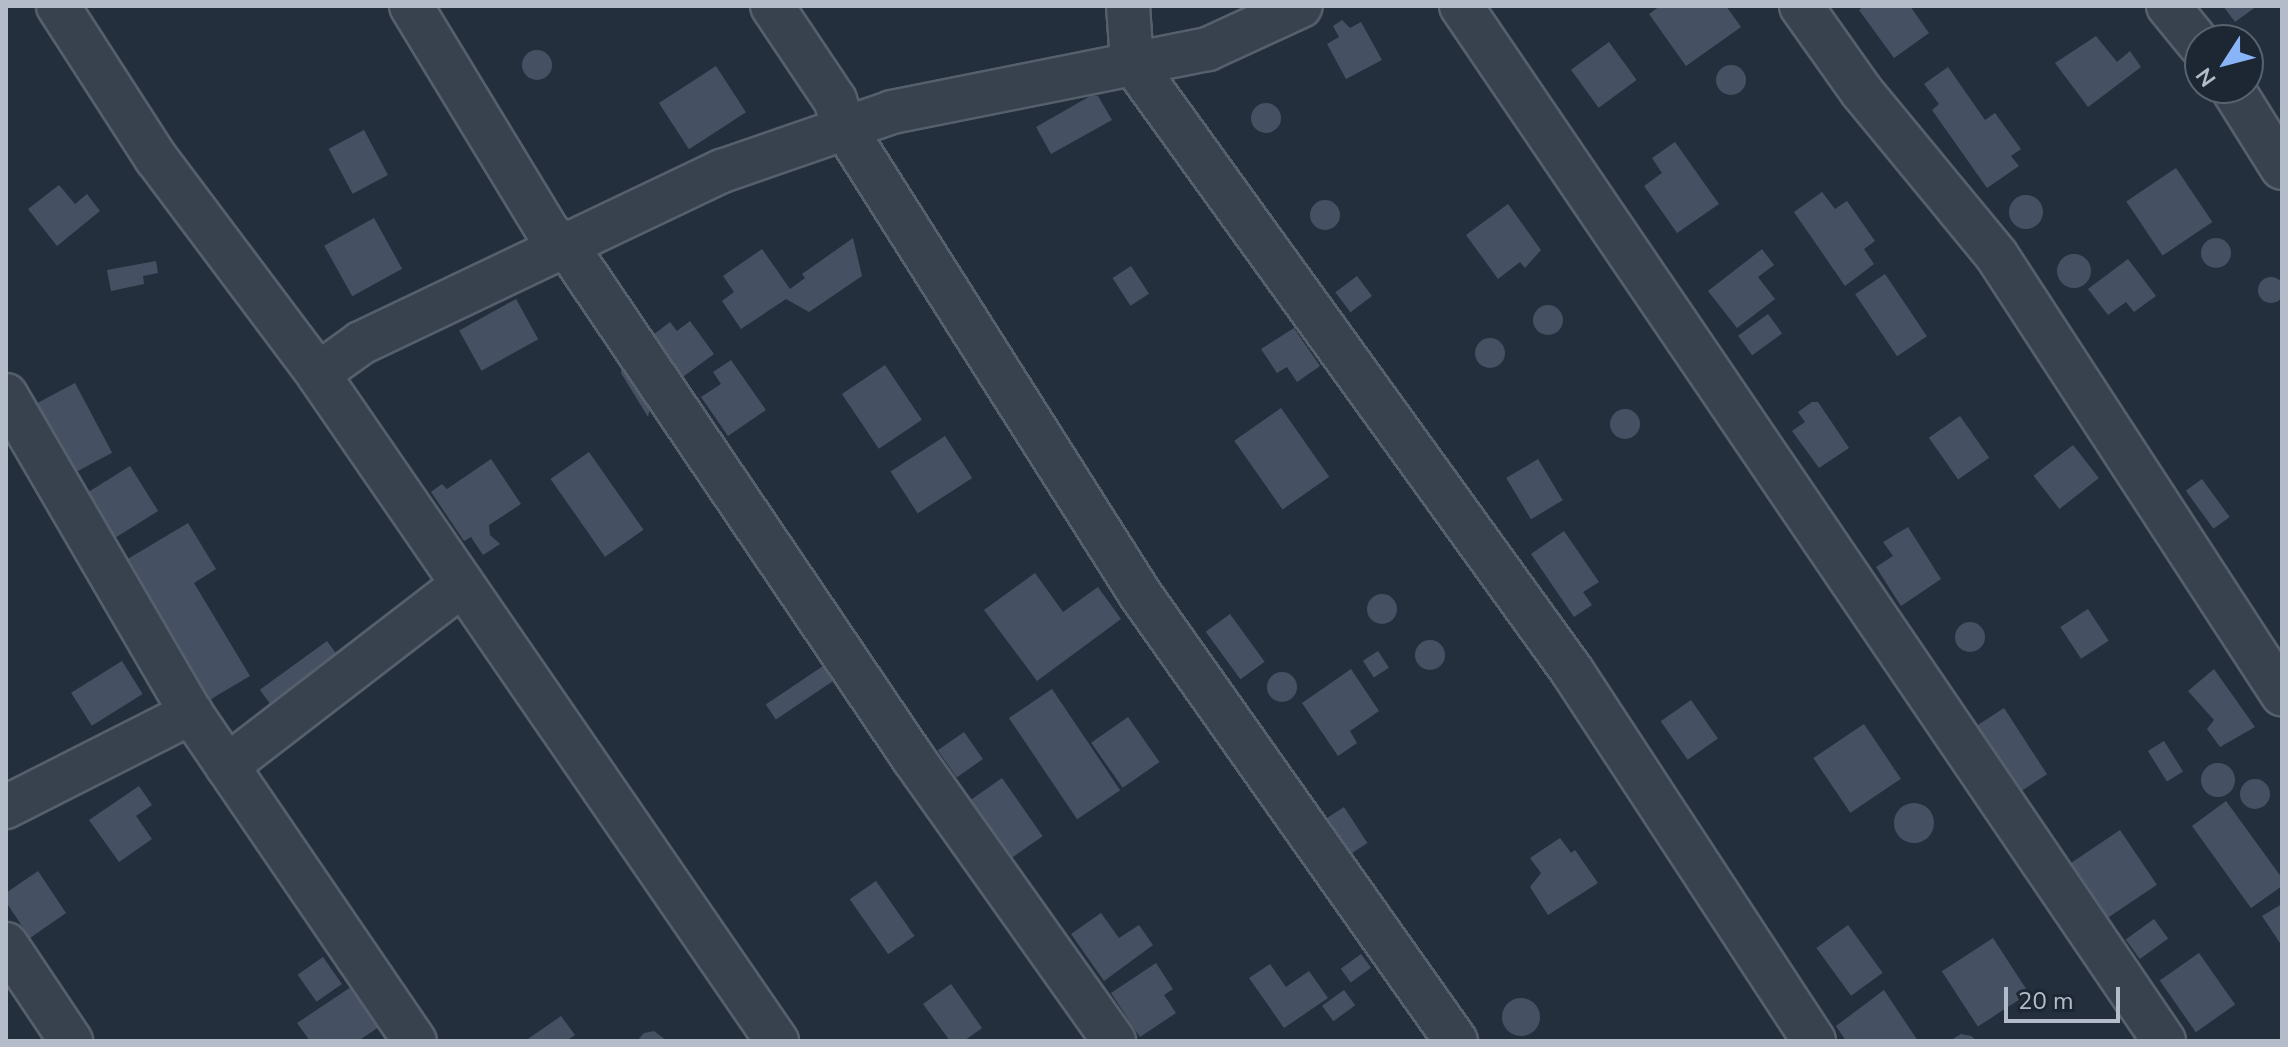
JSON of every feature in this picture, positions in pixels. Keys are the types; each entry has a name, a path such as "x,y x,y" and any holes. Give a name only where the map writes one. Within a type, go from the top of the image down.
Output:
{"street":[{"path":"58,6 156,158 318,374 777,1041"},
{"path":"411,6 549,233 568,248 913,758 1114,1041"},
{"path":"772,6 835,100 844,127 1140,594 1456,1041"},
{"path":"1128,6 1132,62 1572,671 1814,1041"},
{"path":"318,374 361,343 568,248 722,171 892,112 1208,49 1301,6"},
{"path":"1461,6 2164,1041"},
{"path":"1801,6 1862,92 1997,256 2282,694"},
{"path":"2168,6 2184,26"},
{"path":"2242,104 2282,168"},
{"path":"6,395 191,713 415,1041"},
{"path":"227,766 461,586"},
{"path":"6,807 191,713"},
{"path":"6,944 71,1041"}],"building":[{"path":"1660,6 1726,6 1741,27 1686,66 1649,14"},
{"path":"1864,6 1910,6 1929,33 1894,58 1859,10"},
{"path":"2223,6 2257,6 2235,22"},
{"path":"1342,20 1350,28 1361,22 1382,60 1346,79 1327,44 1339,37 1333,26"},
{"path":"2096,36 2117,62 2130,51 2141,67 2088,107 2055,63"},
{"path":"1609,42 1637,80 1599,108 1571,70"},
{"path":"537,50 548,54 552,65 548,76 537,80 526,76 522,65 526,54"},
{"path":"1731,65 1742,69 1746,80 1742,91 1731,95 1720,91 1716,80 1720,69"},
{"path":"716,66 746,112 689,149 659,103"},
{"path":"1948,67 1985,120 1995,113 2021,149 2011,156 2019,166 1987,188 1932,110 1939,104 1924,84"},
{"path":"1092,95 1098,96 1112,120 1051,154 1036,127"},
{"path":"1266,103 1272,104 1280,112 1280,124 1272,132 1266,133 1260,132 1252,124 1251,118 1252,112 1260,104"},
{"path":"364,130 388,175 353,194 329,149"},
{"path":"1675,142 1719,204 1677,233 1644,186 1662,173 1652,158"},
{"path":"2176,168 2212,222 2163,255 2126,202"},
{"path":"59,185 75,204 87,194 100,211 57,246 28,209"},
{"path":"1822,192 1835,209 1847,201 1875,241 1864,249 1874,264 1845,286 1794,212"},
{"path":"2026,195 2038,200 2043,212 2038,224 2026,229 2014,224 2009,212 2014,200"},
{"path":"1325,200 1331,201 1339,209 1339,221 1331,229 1325,230 1319,229 1311,221 1310,215 1311,209 1319,201"},
{"path":"1508,204 1541,250 1525,268 1520,262 1498,279 1466,235"},
{"path":"374,218 402,269 352,296 324,246"},
{"path":"853,238 862,276 809,312 786,299 741,329 722,301 734,292 723,276 762,249 790,289 805,278 802,274"},
{"path":"2216,238 2227,242 2231,253 2227,264 2216,268 2205,264 2201,253 2205,242"},
{"path":"1762,249 1774,265 1758,277 1775,299 1737,328 1708,291"},
{"path":"2074,254 2086,259 2091,271 2086,283 2074,288 2062,283 2057,271 2062,259"},
{"path":"2128,259 2156,296 2134,312 2126,302 2108,315 2088,289"},
{"path":"156,261 158,273 143,276 144,284 111,291 107,270"},
{"path":"1131,266 1149,294 1131,306 1113,278"},
{"path":"1885,274 1927,336 1897,356 1855,294"},
{"path":"1357,276 1372,296 1350,312 1335,292"},
{"path":"2271,277 2280,281 2284,290 2280,299 2271,303 2262,299 2258,290 2262,281"},
{"path":"516,299 538,339 481,371 459,331"},
{"path":"1548,305 1559,309 1563,320 1559,331 1548,335 1537,331 1533,320 1537,309"},
{"path":"1768,314 1782,333 1752,355 1738,336"},
{"path":"690,321 714,354 680,379 649,338 670,322 677,331"},
{"path":"1294,328 1320,366 1297,382 1287,367 1277,373 1261,349"},
{"path":"1490,338 1501,342 1505,353 1501,364 1490,368 1479,364 1475,353 1479,342"},
{"path":"731,360 766,410 728,436 701,397 721,384 713,372"},
{"path":"885,365 922,420 879,449 842,394"},
{"path":"622,366 650,409 648,417 621,373"},
{"path":"75,383 112,453 68,476 31,406"},
{"path":"1812,402 1818,402 1849,448 1819,468 1792,431 1805,422 1798,412"},
{"path":"1281,408 1329,477 1282,510 1234,441"},
{"path":"1625,409 1636,413 1640,424 1636,435 1625,439 1614,435 1610,424 1614,413"},
{"path":"1960,416 1989,458 1958,480 1929,438"},
{"path":"945,436 972,478 918,513 890,471"},
{"path":"2073,445 2099,478 2059,509 2034,476"},
{"path":"589,452 643,530 605,557 550,479"},
{"path":"491,459 521,504 489,525 490,535 500,544 483,555 471,537 464,541 431,492 442,484 447,489"},
{"path":"1538,459 1563,500 1531,519 1506,478"},
{"path":"130,466 158,511 108,542 80,497"},
{"path":"2202,479 2230,517 2213,529 2186,491"},
{"path":"188,523 216,569 194,583 250,676 201,705 116,566"},
{"path":"1908,527 1941,579 1901,606 1876,567 1893,556 1883,542"},
{"path":"1564,531 1599,582 1583,592 1592,605 1574,617 1531,554"},
{"path":"1035,573 1063,612 1098,587 1121,619 1037,681 984,610"},
{"path":"1382,594 1393,598 1397,609 1393,620 1382,624 1371,620 1367,609 1371,598"},
{"path":"2088,609 2109,641 2081,659 2060,627"},
{"path":"1230,614 1265,662 1240,679 1206,632"},
{"path":"1970,622 1976,623 1984,631 1984,643 1976,651 1970,652 1964,651 1956,643 1955,637 1956,631 1964,623"},
{"path":"1430,640 1441,644 1445,655 1441,666 1430,670 1419,666 1415,655 1419,644"},
{"path":"327,641 344,664 277,713 260,690"},
{"path":"1378,651 1389,668 1374,678 1363,661"},
{"path":"122,661 143,694 92,726 71,693"},
{"path":"823,666 833,681 776,720 766,705"},
{"path":"1351,669 1379,711 1350,731 1357,743 1338,756 1302,703"},
{"path":"2214,669 2255,727 2220,747 2207,729 2214,720 2188,691"},
{"path":"1282,672 1293,676 1297,687 1293,698 1282,702 1271,698 1267,687 1271,676"},
{"path":"1052,689 1120,790 1077,819 1009,718"},
{"path":"1691,700 1718,739 1688,760 1661,721"},
{"path":"2004,708 2047,774 2020,792 1977,725"},
{"path":"1128,717 1160,762 1123,788 1091,743"},
{"path":"1864,724 1901,779 1850,813 1813,758"},
{"path":"964,732 983,759 957,777 938,750"},
{"path":"2164,741 2183,772 2167,782 2148,751"},
{"path":"2218,763 2230,768 2235,780 2230,792 2218,797 2206,792 2201,780 2206,768"},
{"path":"1002,778 1043,836 1010,859 969,801"},
{"path":"2255,779 2266,783 2270,794 2266,805 2255,809 2244,805 2240,794 2244,783"},
{"path":"139,786 152,805 136,816 152,839 119,862 89,820"},
{"path":"2226,801 2282,878 2282,886 2251,908 2192,826"},
{"path":"1914,803 1928,809 1934,823 1928,837 1914,843 1900,837 1894,823 1900,809"},
{"path":"1344,807 1367,843 1347,856 1324,820"},
{"path":"2120,830 2157,885 2107,918 2070,864"},
{"path":"1560,838 1571,853 1575,850 1598,883 1548,915 1530,887 1541,873 1530,858"},
{"path":"38,871 66,913 30,938 6,902 6,893"},
{"path":"876,881 914,936 888,954 850,899"},
{"path":"2282,904 2282,946 2262,916"},
{"path":"1101,913 1119,938 1139,925 1153,945 1104,981 1071,934"},
{"path":"2154,919 2168,938 2140,959 2126,940"},
{"path":"1848,925 1883,973 1851,996 1816,948"},
{"path":"1993,938 2029,993 1978,1027 1942,971"},
{"path":"2199,953 2235,1005 2196,1032 2160,981"},
{"path":"1361,954 1371,968 1351,982 1341,969"},
{"path":"323,957 342,984 317,1002 298,975"},
{"path":"1156,963 1173,989 1164,995 1176,1013 1140,1037 1111,993"},
{"path":"1270,964 1286,987 1309,971 1328,998 1284,1028 1249,978"},
{"path":"951,984 982,1028 964,1041 950,1041 923,1004"},
{"path":"351,987 379,1027 358,1041 310,1041 297,1023"},
{"path":"1344,990 1355,1005 1333,1021 1322,1006"},
{"path":"1884,990 1918,1041 1846,1041 1836,1026"},
{"path":"1521,998 1534,1004 1540,1017 1534,1030 1521,1036 1508,1030 1502,1017 1508,1004"},
{"path":"561,1016 575,1035 566,1041 525,1041"},
{"path":"654,1031 667,1041 637,1041 644,1033"},
{"path":"1961,1034 1971,1036 1977,1041 1950,1041"}]}
